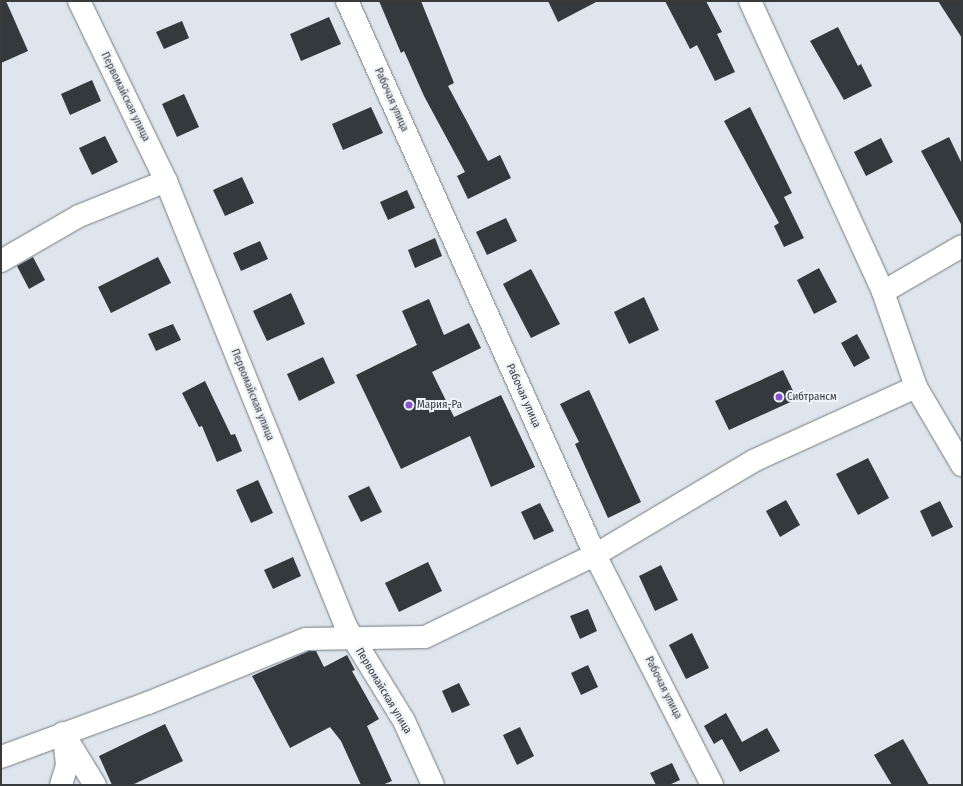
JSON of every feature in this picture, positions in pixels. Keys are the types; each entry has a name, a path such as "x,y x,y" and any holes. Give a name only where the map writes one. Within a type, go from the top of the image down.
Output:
{"street":[{"name":"Первомайская улица","path":"79,1 166,181 350,636 404,720 433,785"},
{"name":"Рабочая улица","path":"347,1 594,556 712,785"},
{"path":"750,1 883,292 916,387 962,466"},
{"path":"1,261 79,216 166,181"},
{"path":"883,292 962,246"},
{"path":"1,757 148,703 306,639 350,636 396,639 425,637 594,556 753,461 916,387"},
{"path":"61,785 67,765 63,733"},
{"path":"63,733 95,785"}],"building":[{"path":"1,1 6,1 28,51 1,63"},
{"path":"379,1 421,1 454,83 448,86 488,161 500,155 511,178 468,199 457,176 465,172 424,96 404,51 401,53"},
{"path":"548,1 598,1 558,22"},
{"path":"665,1 706,1 722,32 717,34 735,72 715,81 697,45 690,49"},
{"path":"938,1 962,1 962,38"},
{"path":"329,17 341,44 301,61 290,34"},
{"path":"182,21 189,38 164,49 156,32"},
{"path":"838,27 858,66 861,64 872,86 844,100 810,41"},
{"path":"92,80 101,101 70,115 61,94"},
{"path":"184,94 199,127 177,137 162,104"},
{"path":"371,107 383,133 343,150 332,124"},
{"path":"750,107 792,193 784,197 804,238 784,247 774,226 779,223 724,121"},
{"path":"105,136 118,162 92,175 79,148"},
{"path":"949,137 962,164 962,226 921,151"},
{"path":"881,138 893,162 866,176 854,152"},
{"path":"242,177 254,203 225,216 213,190"},
{"path":"407,190 415,208 388,220 380,202"},
{"path":"506,218 517,241 487,255 476,232"},
{"path":"435,238 442,256 415,268 408,250"},
{"path":"260,241 268,259 241,271 233,253"},
{"path":"33,257 45,280 29,289 17,266"},
{"path":"158,257 171,283 111,313 98,287"},
{"path":"819,268 837,302 814,314 797,280"},
{"path":"531,269 560,324 531,338 503,284"},
{"path":"291,293 305,324 267,341 253,311"},
{"path":"644,297 659,330 629,344 614,312"},
{"name":"Мария-Ра","path":"429,299 444,335 469,323 481,348 432,372 454,417 501,395 535,467 491,487 470,436 401,469 356,375 417,345 402,311"},
{"path":"173,324 181,340 156,351 148,334"},
{"path":"857,334 870,358 854,367 841,343"},
{"path":"323,357 335,383 299,401 287,374"},
{"path":"783,370 797,399 729,430 715,401"},
{"path":"205,381 231,435 235,434 242,451 217,462 202,426 199,427 182,393"},
{"path":"589,390 641,502 608,518 575,444 579,442 560,404"},
{"path":"868,458 889,498 858,515 836,474"},
{"path":"258,480 273,513 251,523 236,490"},
{"path":"369,486 382,512 361,522 348,496"},
{"path":"786,500 800,525 780,537 766,511"},
{"path":"940,501 953,527 932,537 920,511"},
{"path":"540,503 554,531 534,540 521,512"},
{"path":"293,557 301,576 273,589 264,570"},
{"path":"428,562 442,591 399,612 385,583"},
{"path":"661,565 678,600 655,611 639,576"},
{"path":"588,609 597,631 580,639 570,616"},
{"path":"692,633 709,668 686,679 669,645"},
{"path":"309,651 316,651 324,667 347,655 355,670 352,671 379,719 367,726 392,781 382,785 361,785 341,741 330,727 290,748 252,676"},
{"path":"588,665 598,687 581,695 571,673"},
{"path":"459,683 470,705 452,713 442,691"},
{"path":"726,713 742,742 767,728 780,751 740,772 722,739 714,744 704,726"},
{"path":"165,724 183,761 132,785 112,785 99,756"},
{"path":"520,727 534,756 517,765 503,735"},
{"path":"903,739 929,785 892,785 874,755"},
{"path":"672,763 680,780 669,785 656,785 650,773"}],"place":[{"name":"Сибтрансм","path":"779,397"},
{"name":"Мария-Ра","path":"409,405"}]}
